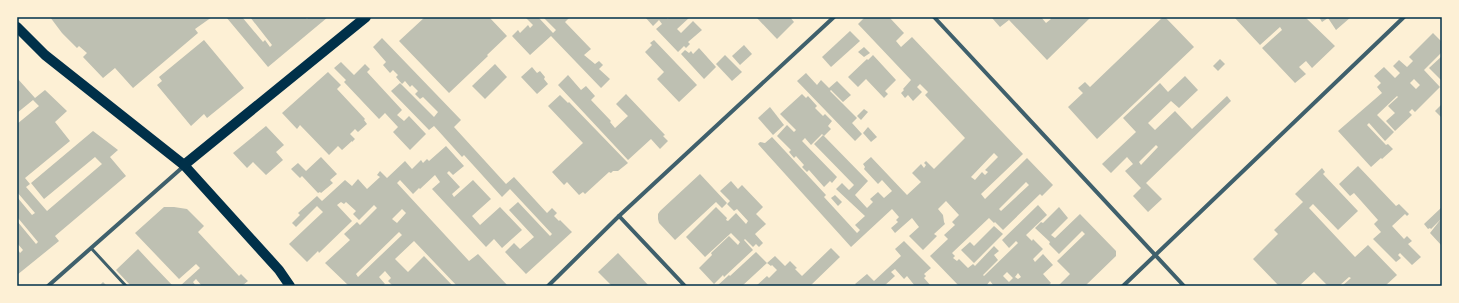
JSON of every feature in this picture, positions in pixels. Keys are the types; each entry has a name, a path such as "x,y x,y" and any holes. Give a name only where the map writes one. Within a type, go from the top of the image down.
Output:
{"main road":[{"path":"184,165 366,17"},
{"path":"17,27 45,55 184,165 279,270 290,286"}],"street":[{"path":"548,286 619,216 834,17"},
{"path":"934,17 1184,286"},
{"path":"1123,286 1404,17"},
{"path":"48,286 184,165"},
{"path":"619,216 685,286"}],"lane":[{"path":"91,248 126,286"}],"building":[{"path":"50,17 212,17 195,29 198,33 133,88 115,68 103,78 83,57 87,53 79,46 77,48 62,33"},
{"path":"226,17 242,17 263,42 265,40 270,47 272,45 250,17 305,17 307,19 309,17 328,17 268,67"},
{"path":"425,17 489,17 507,36 449,93 399,41"},
{"path":"525,17 538,17 553,33 556,30 543,17 570,17 565,22 591,49 584,55 595,64 599,61 603,65 599,69 610,79 601,88 551,36 530,55 512,36 518,30 520,33 528,25 530,28 533,25"},
{"path":"645,17 666,17 668,19 669,17 690,17 677,29 681,33 693,21 702,30 688,42 690,44 686,48 684,46 678,52 656,29 662,24 659,20 653,26"},
{"path":"756,17 790,17 794,22 777,39"},
{"path":"865,17 889,17 904,33 896,41 901,47 912,37 1023,154 981,194 985,199 1027,158 1053,185 1042,196 1040,194 1003,230 989,218 952,253 955,256 953,258 957,261 959,259 968,268 973,264 975,266 994,246 999,251 994,255 998,260 983,275 984,276 1018,243 1016,241 1009,248 1002,240 1038,205 1047,215 1026,235 1032,241 1033,239 1043,249 1033,259 1035,262 1043,254 1053,265 1043,274 1051,283 1048,286 994,286 990,281 986,286 959,286 930,256 948,239 944,235 955,225 952,222 959,215 946,201 938,209 943,215 945,224 934,234 937,236 923,250 909,236 919,227 912,218 895,233 891,228 898,222 896,220 899,217 892,209 851,247 758,144 760,142 765,143 772,137 826,195 824,197 857,233 860,230 855,225 865,216 836,189 842,183 849,190 854,185 814,144 823,135 868,181 855,195 867,208 873,202 870,199 878,192 884,198 892,191 882,180 878,184 864,169 865,167 863,164 871,157 907,195 921,182 912,173 921,164 924,168 926,165 924,163 926,161 934,169 965,138 925,95 928,92 920,84 917,87 922,92 913,101 908,95 905,98 901,93 911,80 858,24","holes":["994,153 998,157 985,170 988,172 985,175 982,172 975,180 971,177","1026,182 1029,185 1001,211 999,209","1007,272 1013,278 1009,282 1003,276","1018,273 1021,277 1018,279 1015,277"]},
{"path":"1041,17 1046,23 1051,19 1049,17 1091,17 1047,60 1009,20 1000,27 992,18"},
{"path":"1163,17 1165,17 1194,47 1097,139 1068,107 1083,93 1078,88 1085,82 1090,87"},
{"path":"1234,17 1305,17 1335,46 1312,68 1306,61 1299,67 1306,74 1295,83 1262,48 1282,30 1280,27 1260,45"},
{"path":"1319,17 1351,17 1336,30 1328,18 1322,22"},
{"path":"850,31 860,41 831,67 822,57"},
{"path":"1433,33 1442,42 1442,52 1424,70 1440,87 1415,112 1412,109 1409,112 1412,115 1395,131 1386,121 1395,113 1388,106 1398,97 1397,96 1377,115 1394,132 1385,141 1369,123 1367,125 1386,145 1388,144 1393,149 1371,167 1338,131 1382,93 1377,87 1381,83 1374,76 1384,67 1395,78 1400,73 1393,66 1399,60 1407,67 1413,61 1409,57","holes":["1414,79 1420,85 1416,89 1410,83"]},
{"path":"382,38 461,120 454,127 506,184 514,177 547,213 552,208 557,213 554,216 572,232 526,274 505,252 514,243 520,249 534,237 509,210 518,202 550,236 552,234 510,189 502,197 464,155 462,157 434,126 429,130 391,91 400,83 434,117 438,112 423,97 420,99 415,94 418,91 412,85 410,87 405,81 402,84 396,77 398,75 393,70 390,73 383,65 386,62 373,47"},
{"path":"204,40 244,88 207,118 204,114 191,126 157,85 162,81 159,77"},
{"path":"654,40 697,85 679,102 657,79 664,72 645,52 652,45 650,43"},
{"path":"744,45 752,54 740,65 732,56"},
{"path":"864,47 870,53 864,57 858,52"},
{"path":"699,48 716,67 704,79 681,54 685,50 689,53 691,51 693,54"},
{"path":"725,55 742,72 732,81 716,64"},
{"path":"873,55 896,80 885,91 888,94 884,98 866,79 858,87 848,77"},
{"path":"1442,56 1442,81 1429,68"},
{"path":"1220,59 1225,64 1218,71 1213,66"},
{"path":"341,62 354,75 365,64 370,69 367,72 402,110 397,115 404,121 409,116 426,134 410,150 393,132 398,127 385,113 379,119 344,82 346,80 334,68"},
{"path":"495,64 507,77 485,99 472,86"},
{"path":"532,67 537,73 540,71 548,84 537,94 521,77"},
{"path":"328,72 341,85 337,89 365,119 364,120 367,124 358,132 355,129 350,134 355,139 352,142 342,150 338,146 329,155 300,125 297,129 282,113"},
{"path":"806,73 817,85 821,80 829,88 837,81 851,95 843,102 831,90 830,91 857,118 852,123 862,134 855,141 797,81"},
{"path":"568,75 581,90 586,86 595,96 591,100 611,121 610,122 615,128 628,116 616,104 626,94 665,135 663,136 668,141 660,149 651,139 628,160 558,85"},
{"path":"1185,76 1198,90 1179,108 1171,101 1148,123 1155,130 1175,111 1192,129 1227,96 1231,101 1146,183 1162,199 1148,212 1133,196 1141,188 1125,171 1133,164 1127,157 1111,173 1102,164 1136,132 1123,118 1160,83 1168,92","holes":["1156,145 1158,147 1141,165 1139,162"]},
{"path":"17,78 35,98 45,90 67,111 55,122 70,141 25,178 30,184 26,187 47,211 102,164 95,157 44,199 31,183 93,131 118,150 110,157 126,176 55,236 59,241 17,275 17,248 20,253 23,250 17,243 17,221 36,244 38,242 18,218 17,219 17,197 32,215 35,213 17,192 17,124 39,106 33,100 17,113"},
{"path":"802,94 806,98 808,96 817,106 815,108 823,116 825,114 832,121 828,126 831,129 824,136 822,134 811,145 805,138 802,141 837,177 832,183 830,181 824,187 809,170 807,172 802,167 804,165 796,156 794,158 789,152 791,150 777,136 787,125 794,132 796,130 780,114"},
{"path":"560,95 568,103 569,102 628,163 618,171 613,171 611,173 609,172 585,194 583,192 579,195 567,182 564,185 552,172 583,143 548,106"},
{"path":"1442,104 1442,118 1435,111"},
{"path":"770,107 784,125 773,135 758,118"},
{"path":"864,109 868,112 861,120 857,116"},
{"path":"266,126 284,145 276,152 283,160 266,175 253,162 247,168 233,153"},
{"path":"868,127 877,137 871,142 863,133"},
{"path":"446,146 464,166 453,175 449,171 447,173 460,187 452,194 454,197 473,180 491,199 472,216 480,225 500,207 522,230 502,248 494,239 486,247 432,189 440,182 435,175 413,194 400,180 397,183 469,261 478,254 508,286 457,286 414,241 395,259 408,272 424,256 453,286 393,286 388,281 391,278 385,271 379,277 385,284 382,286 349,286 325,263 350,240 344,234 357,222 360,225 377,208 374,205 359,220 353,214 356,211 346,202 344,204 341,202 337,205 352,221 319,253 318,251 307,262 289,244 323,212 317,206 296,227 292,223 300,215 298,213 317,196 322,201 345,180 352,186 358,179 367,189 380,177 377,175 380,171 387,178 405,161 412,169 421,160 423,163 427,159 429,161","holes":["402,209 406,213 397,223 392,219","399,232 402,235 358,277 356,274"]},
{"path":"321,157 337,174 330,180 333,183 321,193 318,193 302,176 300,178 291,169 298,163 306,171"},
{"path":"1358,166 1396,206 1399,204 1409,214 1407,216 1405,214 1392,226 1404,239 1407,236 1412,241 1408,244 1421,257 1412,265 1400,253 1398,255 1401,258 1396,262 1373,239 1381,232 1374,224 1378,220 1354,193 1350,196 1339,184"},
{"path":"1322,168 1325,172 1323,174 1358,211 1338,230 1313,204 1309,208 1355,257 1368,245 1397,275 1385,286 1342,286 1351,278 1349,277 1339,286 1328,286 1314,272 1299,286 1279,286 1253,259 1278,234 1274,230 1303,202 1295,194"},
{"path":"700,174 727,203 722,208 716,202 675,240 659,223 658,214"},
{"path":"731,181 738,189 742,185 763,207 756,214 766,224 755,234 763,243 759,247 756,244 753,247 745,239 744,240 753,250 724,277 723,275 714,284 699,268 712,255 711,253 729,236 738,245 740,242 731,233 705,257 686,237 716,207 727,218 726,220 728,221 736,213 746,224 748,221 737,209 734,211 727,204 730,201 720,191"},
{"path":"835,195 842,202 838,206 831,198"},
{"path":"164,207 187,209 204,226 198,232 239,276 241,274 248,281 243,285 244,286 202,286 196,279 193,282 196,286 180,286 200,268 196,264 179,279 135,233"},
{"path":"1059,207 1068,218 1051,235 1055,238 1080,214 1116,251 1116,256 1085,286 1058,286 1070,274 1057,261 1085,234 1082,231 1059,254 1049,244 1050,242 1035,228 1041,222 1043,223"},
{"path":"1442,207 1442,246 1430,233 1441,219 1431,229 1428,229 1424,224"},
{"path":"994,226 1003,234 974,263 961,250 970,242 974,246"},
{"path":"904,241 931,268 924,274 926,276 924,278 931,286 915,286 907,276 904,279 895,269 891,272 895,276 884,286 857,286 855,284 867,274 874,281 901,256 895,249"},
{"path":"831,248 840,257 810,286 756,286 767,276 769,278 777,270 772,265 771,266 767,263 775,256 785,266 790,261 802,276"},
{"path":"138,249 173,286 131,286 116,270"},
{"path":"756,252 767,263 742,286 717,286 729,275 730,276"},
{"path":"618,253 649,286 612,286 598,272"},
{"path":"103,282 107,286 99,286"}]}
